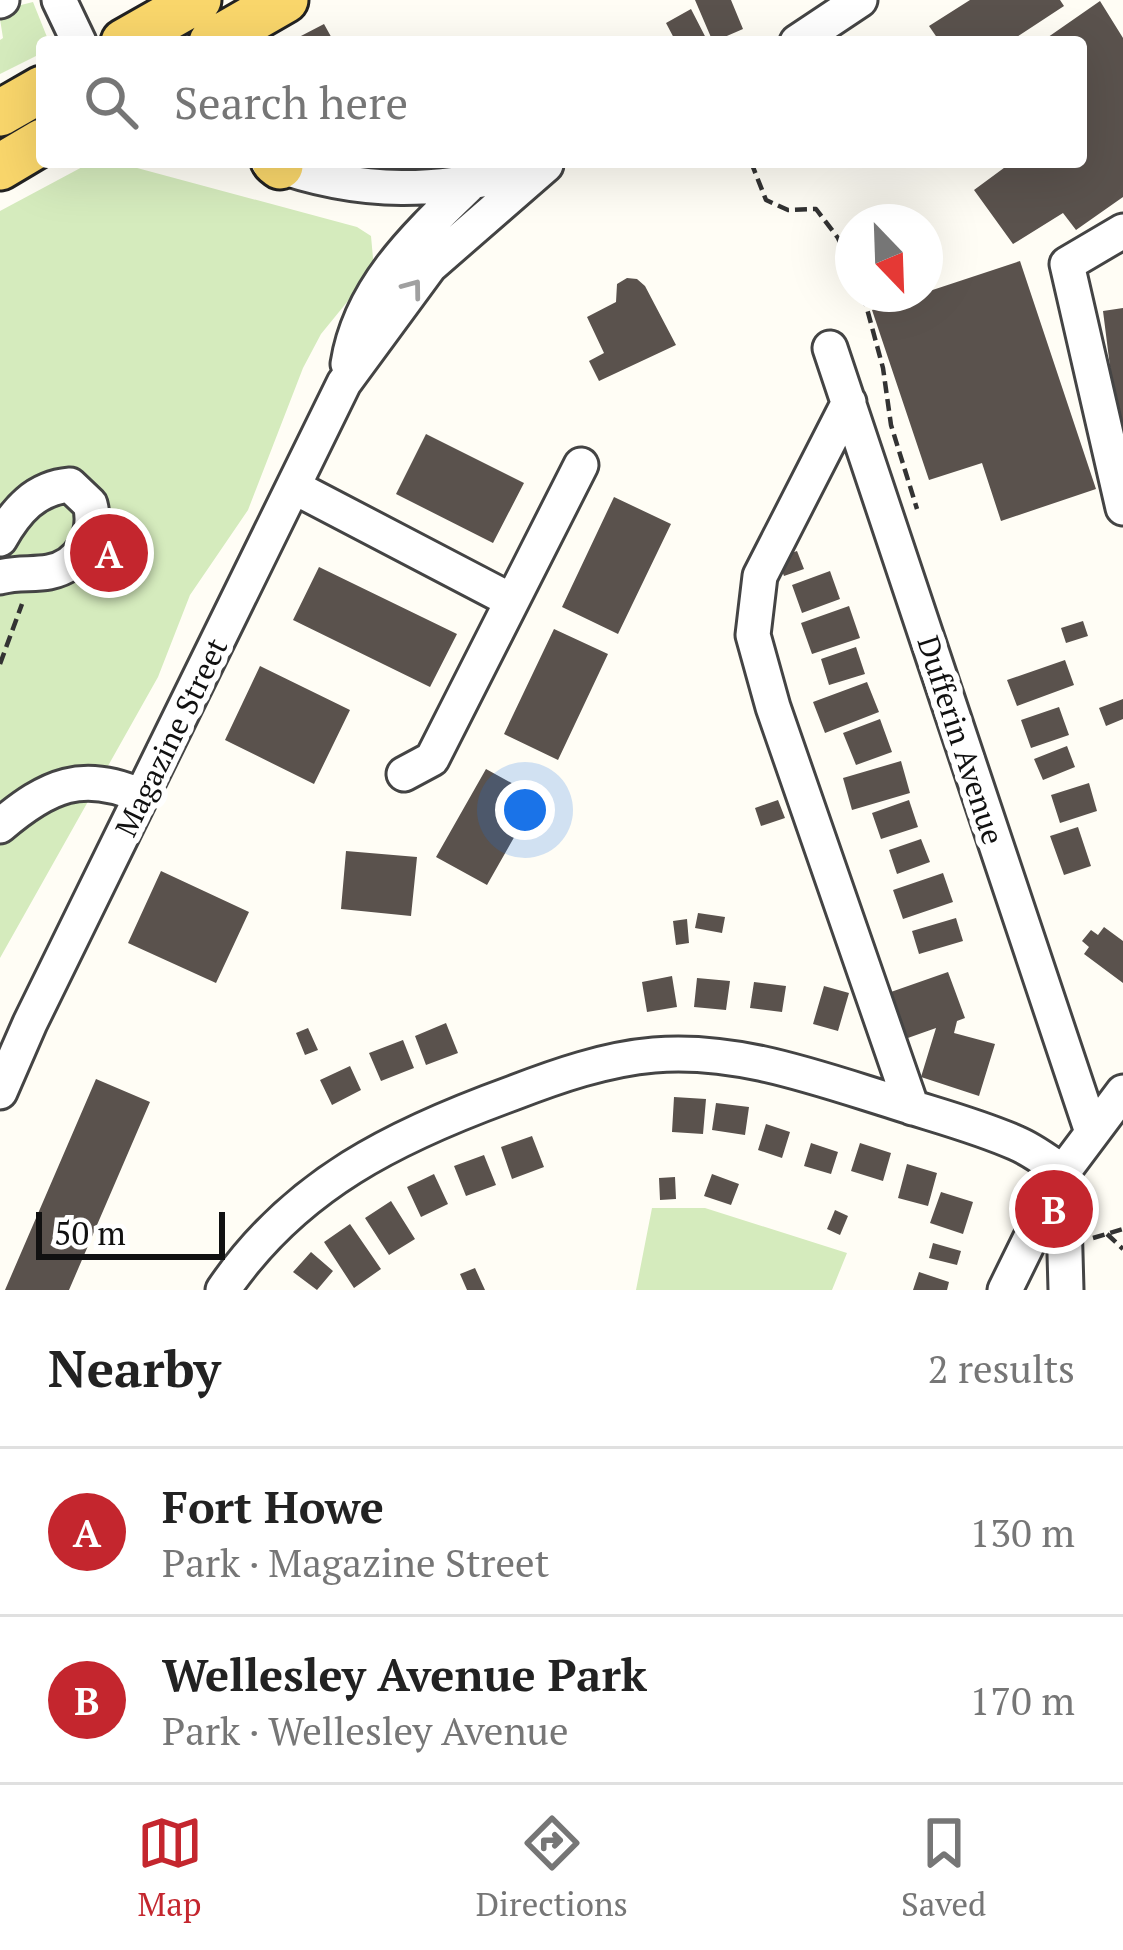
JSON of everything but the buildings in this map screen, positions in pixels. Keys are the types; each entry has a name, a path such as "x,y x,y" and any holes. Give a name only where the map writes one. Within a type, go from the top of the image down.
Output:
{"main road":[{"path":"135,36 198,0"},
{"path":"227,36 285,0"},
{"path":"0,112 36,91"},
{"path":"0,167 36,146"}],"street":[{"path":"59,0 76,36"},
{"path":"805,36 860,0"},
{"path":"288,168 319,179 371,187 469,185 535,168"},
{"name":"Magazine Street","path":"0,1092 344,383 430,266 545,168"},
{"name":"Magazine Street","path":"344,383 365,307 410,242 469,185"},
{"path":"1123,232 1066,264 1123,508"},
{"name":"Dufferin Avenue","path":"830,348 1092,1132"},
{"path":"849,402 760,576 753,635 773,707 912,1108"},
{"path":"404,774 432,759 581,465"},
{"path":"0,539 38,494 70,485 85,495 93,513 92,530 77,558 64,568 14,576"},
{"path":"294,487 512,601"},
{"path":"0,826 32,803 77,783 110,782 141,796"},
{"path":"223,1290 283,1220 387,1144 451,1115 582,1070 655,1055 732,1058 781,1067 1019,1144 1063,1172"},
{"path":"1005,1290 1063,1172 1123,1092"},
{"path":"1063,1172 1066,1290"}],"path":[{"path":"754,168 766,200 788,210 816,209 835,236"},
{"path":"868,312 891,425 917,509"},
{"path":"0,664 21,612 14,576"},
{"path":"1107,1234 1123,1249"}],"green space":[{"path":"33,2 47,36 36,36 36,56 0,74 0,19 17,6"},
{"path":"80,168 137,168 357,227 371,236 374,269 321,334 303,368 248,510 190,595 158,677 0,958 0,211"},
{"path":"652,1208 705,1208 847,1253 832,1290 636,1290"}],"place":[{"name":"Fort Howe","path":"109,553"},
{"name":"Wellesley Avenue Park","path":"1054,1209"}]}
